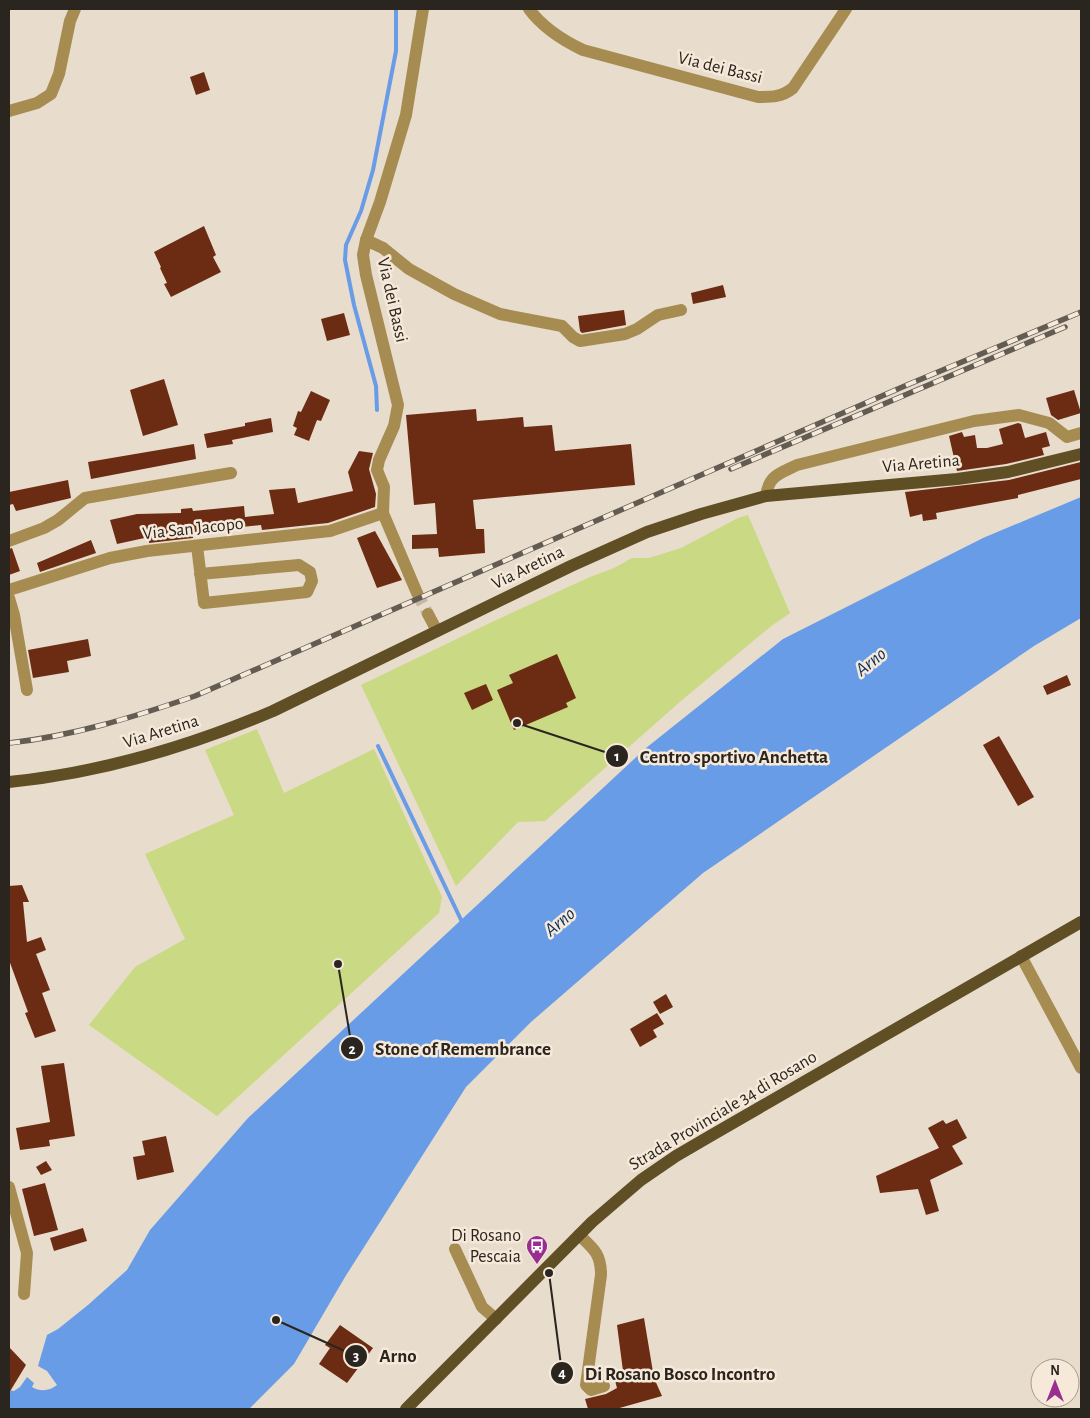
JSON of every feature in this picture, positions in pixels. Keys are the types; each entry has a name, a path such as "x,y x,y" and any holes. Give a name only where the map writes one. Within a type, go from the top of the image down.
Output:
{"main road":[{"name":"Via Aretina","path":"9,782 82,772 118,764 229,730 273,711 571,566 647,532 701,514 766,496 964,478 1008,472 1081,454"},
{"name":"Strada Provinciale 34 di Rosano","path":"406,1409 592,1222 641,1180 676,1156 1081,922"}],"street":[{"path":"9,111 37,103 51,94 59,74 70,21 75,9"},
{"name":"Via dei Bassi","path":"417,592 383,513 384,487 377,470 379,460 394,426 398,405 366,275 363,255 366,240 380,202 406,115 423,9"},
{"name":"Via dei Bassi","path":"529,9 546,27 564,41 583,50 758,97 773,97 784,94 793,88 846,9"},
{"path":"366,240 383,248 409,269 454,294 500,314 562,326 573,337 580,340 625,334 638,329 658,314 682,310"},
{"path":"766,496 772,477 796,465 974,421 1018,415 1050,423 1067,437 1081,433"},
{"path":"9,541 44,528 58,520 85,498 230,473"},
{"name":"Via San Jacopo","path":"9,590 110,558 147,551 330,531 383,513"},
{"path":"197,546 200,574 204,603 307,592 312,581 310,572 299,565 200,574"},
{"path":"9,598 14,615 27,690"},
{"path":"428,614 437,631"},
{"path":"1021,956 1081,1068"},
{"path":"9,1187 27,1253 24,1294"},
{"path":"579,1235 596,1251 602,1263 602,1275 586,1385 591,1390 604,1386"},
{"path":"455,1248 482,1307 496,1319"}],"green space":[{"path":"748,515 790,613 770,627 682,700 545,821 518,822 456,886 361,685 494,621 614,568 632,558 649,558 681,548 738,518"},
{"path":"257,729 284,793 374,749 442,897 439,913 217,1116 89,1025 135,967 185,939 145,854 234,815 205,750"}],"water":[{"name":"Arno","path":"1081,497 1081,618 1034,646 703,873 531,1022 466,1087 345,1277 294,1364 249,1409 9,1409 9,1390 14,1391 20,1387 27,1377 34,1383 32,1387 39,1390 48,1390 57,1385 47,1371 38,1366 47,1335 58,1329 88,1305 127,1270 150,1230 248,1118 646,748 783,639 983,538"}],"building":[{"path":"204,72 210,90 196,95 190,77"},
{"path":"204,226 216,255 213,257 221,272 171,297 164,284 167,283 154,252"},
{"path":"723,285 726,297 693,304 691,293"},
{"path":"624,310 626,325 582,333 580,331 578,316"},
{"path":"344,313 350,335 327,341 321,319"},
{"path":"164,379 178,425 143,436 130,390"},
{"path":"1074,390 1081,413 1058,420 1051,415 1046,398"},
{"path":"311,391 330,400 321,421 317,420 309,441 294,435 297,428 293,426 298,411 301,412"},
{"path":"476,409 477,421 523,417 524,427 552,425 555,451 631,444 635,485 473,500 476,529 484,529 485,553 439,557 438,548 412,549 412,535 437,534 435,503 414,505 406,415"},
{"path":"271,418 273,432 232,440 233,444 207,448 204,434 245,426 245,423"},
{"path":"1018,423 1021,424 1025,438 1046,432 1050,446 1042,448 1044,455 1006,464 957,471 949,436 962,432 964,437 975,435 977,448 987,448 1003,444 999,429"},
{"path":"194,444 196,459 91,479 88,462"},
{"path":"359,451 373,453 369,469 376,494 375,507 328,523 262,530 261,525 193,532 193,538 149,543 149,537 117,544 110,520 137,514 181,513 181,509 192,508 193,511 244,506 245,517 274,514 269,490 295,488 298,503 353,491 348,472"},
{"path":"1081,462 1081,479 1018,495 1018,498 936,513 937,519 923,521 922,514 910,517 905,492 1009,480"},
{"path":"68,480 71,498 16,511 13,504 9,505 9,492"},
{"path":"375,531 402,580 377,588 357,538"},
{"path":"91,540 96,553 40,572 37,563"},
{"path":"12,548 20,571 9,575 9,549"},
{"path":"88,639 91,656 67,661 69,672 33,678 28,650"},
{"path":"557,654 576,698 566,703 568,707 514,730 497,690 513,683 509,675"},
{"path":"1067,675 1071,685 1047,695 1043,686"},
{"path":"486,684 493,700 472,710 464,693"},
{"path":"999,736 1034,797 1018,806 983,745"},
{"path":"22,885 29,902 23,902 27,942 41,937 46,950 36,954 50,990 42,993 56,1031 35,1038 25,1013 28,1012 9,960 9,886"},
{"path":"666,994 673,1007 660,1014 653,1002"},
{"path":"657,1013 664,1024 653,1030 657,1037 640,1047 630,1029"},
{"path":"64,1063 75,1136 49,1140 50,1146 20,1150 16,1128 50,1122 41,1066"},
{"path":"957,1119 967,1138 952,1146 963,1164 930,1180 939,1211 926,1215 918,1189 880,1193 876,1176 939,1148 928,1128 943,1120 946,1124"},
{"path":"166,1136 174,1172 137,1180 133,1157 145,1155 142,1141"},
{"path":"46,1161 52,1170 41,1175 36,1167"},
{"path":"45,1183 58,1230 34,1236 22,1189"},
{"path":"83,1228 87,1241 54,1251 50,1238"},
{"path":"644,1318 654,1378 662,1396 616,1409 588,1409 585,1399 606,1394 617,1388 613,1373 623,1371 617,1325"},
{"path":"340,1325 373,1348 347,1383 319,1364 330,1348 325,1345"},
{"path":"9,1347 26,1365 9,1393"}],"waterway":[{"path":"377,410 376,386 354,305 345,260 346,245 361,211 373,170 396,51 396,9"},
{"path":"378,746 463,924"}],"tunnel":[{"path":"417,593 428,614"}],"railway":[{"path":"9,743 80,731 195,696 907,385 1081,312"},
{"path":"731,469 1065,327"}],"place":[{"name":"Centro sportivo Anchetta","path":"517,723"},
{"name":"Stone of Remembrance","path":"338,964"},
{"name":"Di Rosano Pescaia","path":"537,1265"},
{"name":"Di Rosano Bosco Incontro","path":"549,1273"},
{"name":"Arno","path":"276,1320"}]}
